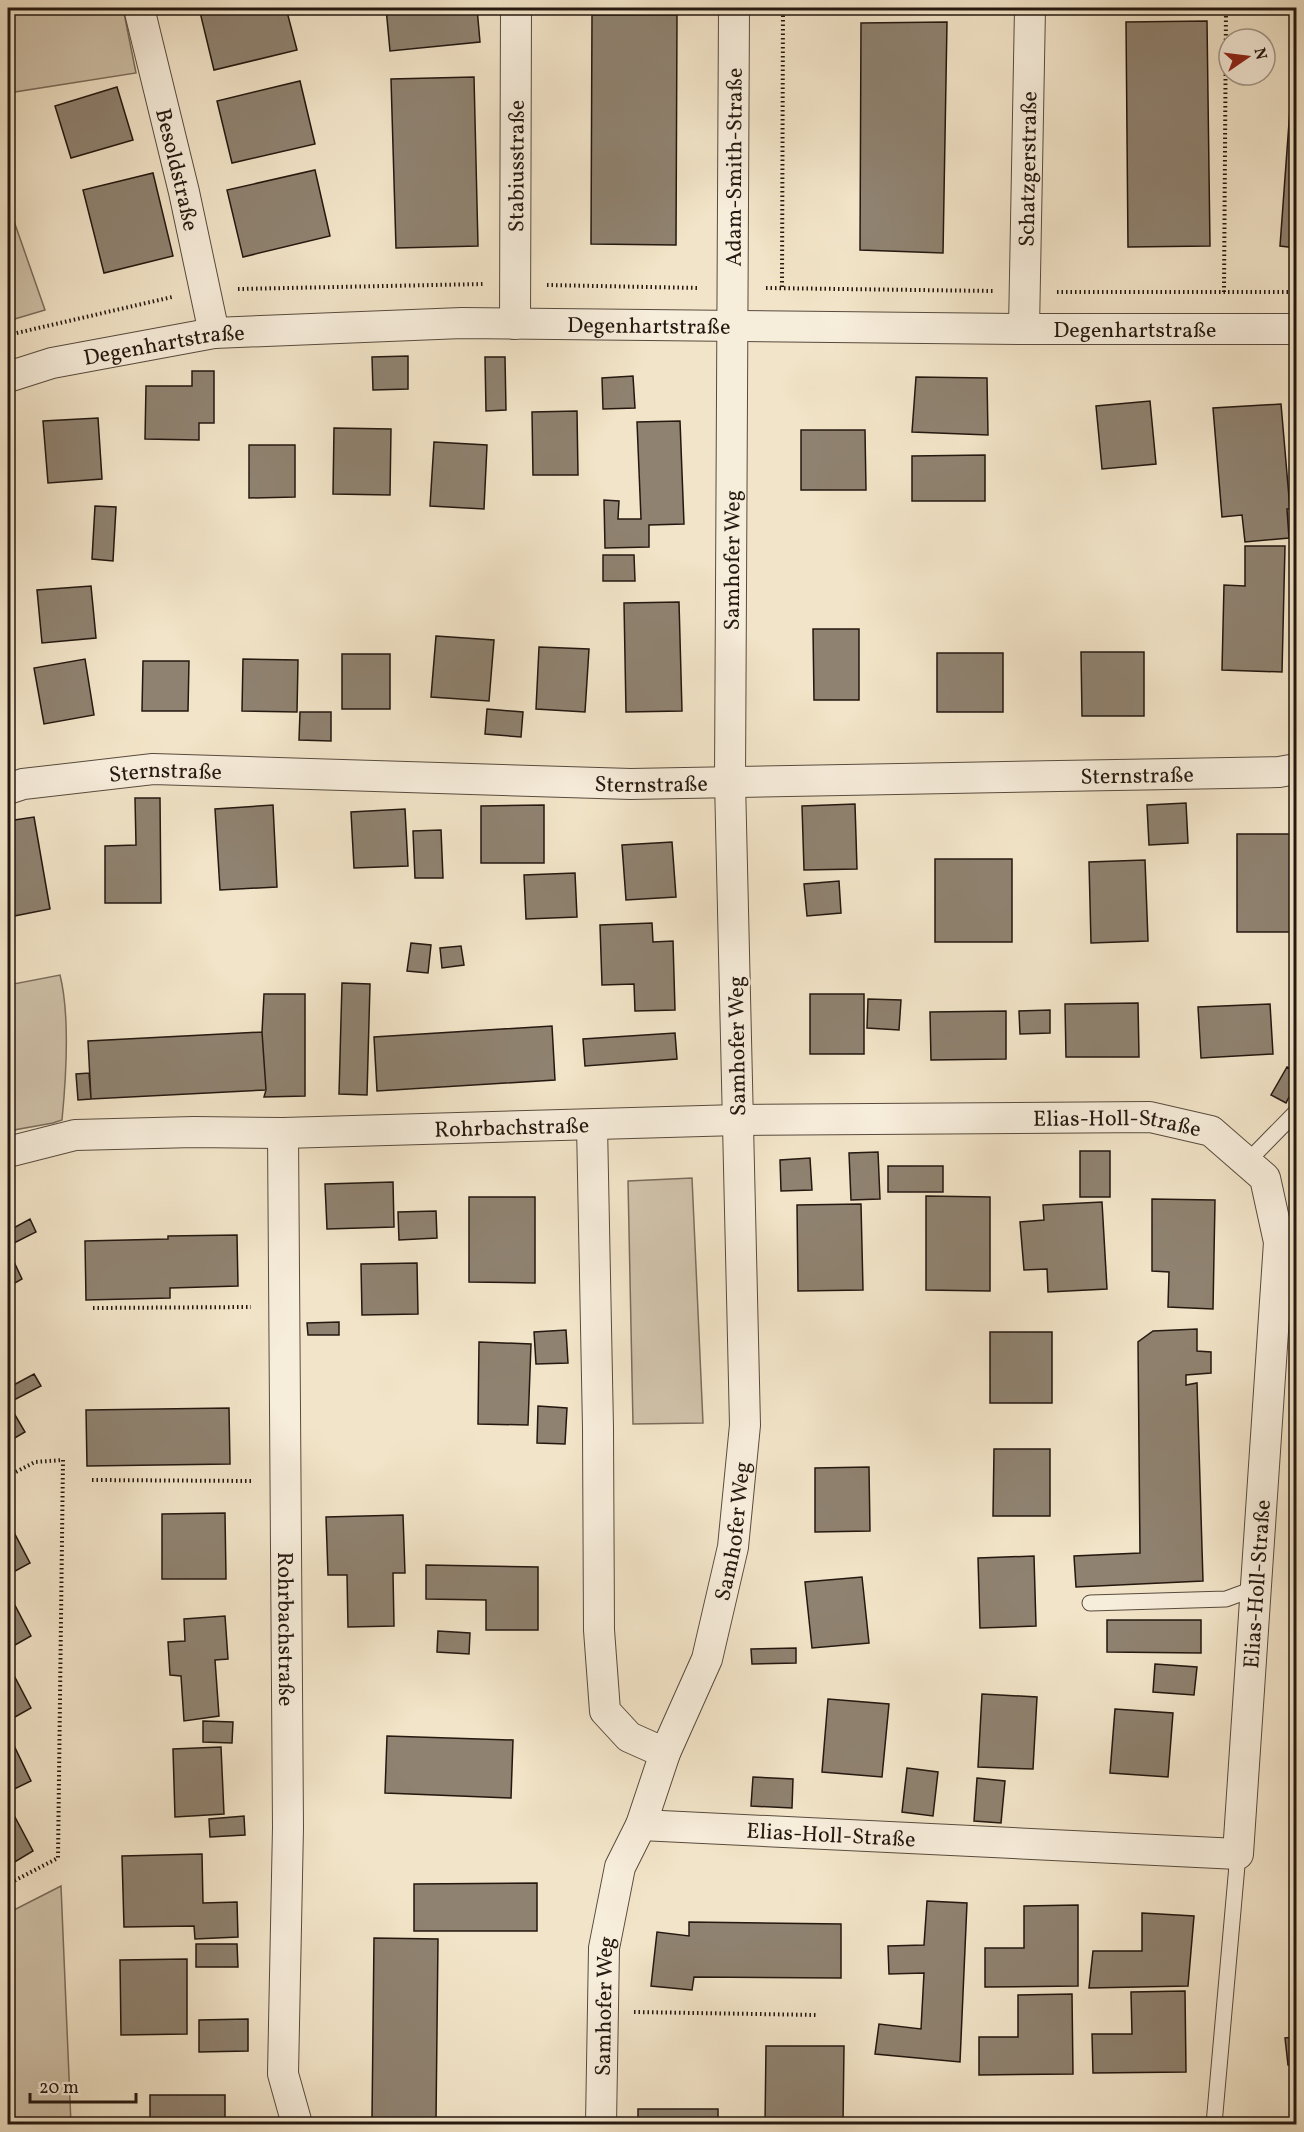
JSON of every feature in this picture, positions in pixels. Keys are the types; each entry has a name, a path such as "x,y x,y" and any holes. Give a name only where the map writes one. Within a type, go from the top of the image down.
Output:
{"street":[{"name":"Besoldstraße","path":"139,8 184,192 214,333"},
{"name":"Stabiusstraße","path":"516,8 516,324"},
{"name":"Adam-Smith-Straße","path":"732,326 734,8"},
{"name":"Schatzgerstraße","path":"1024,329 1030,9"},
{"name":"Degenhartstraße","path":"8,377 52,363 214,333 462,323 1024,329 1296,329"},
{"name":"Samhofer Weg","path":"601,2124 604,1948 617,1878 620,1867 641,1825 665,1753 707,1659 733,1548 745,1425 730,782 732,326"},
{"name":"Sternstraße","path":"8,789 23,784 153,770 631,784 1279,772 1296,769"},
{"name":"Elias-Holl-Straße","path":"641,1825 1238,1854 1280,1242 1264,1178 1211,1131 1150,1117 738,1120"},
{"name":"Rohrbachstraße","path":"8,1152 75,1135 194,1132 283,1133 738,1120"},
{"path":"592,1125 598,1417 599,1630 605,1711 629,1737 665,1753"},
{"name":"Rohrbachstraße","path":"283,1133 288,1827 283,2074 297,2124"}],"lane":[{"path":"1247,1162 1296,1112"},
{"path":"1090,1603 1226,1599 1256,1588"},
{"name":"Elias-Holl-Straße","path":"1214,2124 1238,1854"}],"path":[{"path":"782,287 783,8"},
{"path":"1030,9 1296,9"},
{"path":"1224,292 1226,9"},
{"path":"93,1308 285,1307"},
{"path":"8,1476 35,1462 63,1460 58,1858 8,1884"},
{"path":"92,1480 286,1481"},
{"path":"603,2012 817,2014"}],"shaded area":[{"path":"8,8 123,8 136,73 8,93"},
{"path":"8,204 45,310 8,321"},
{"path":"60,975 66,1028 62,1120 8,1131 8,985"},
{"path":"692,1178 703,1423 633,1424 628,1181"},
{"path":"61,1886 71,2124 8,2124 8,1913"}],"building":[{"path":"199,8 286,8 297,50 214,70"},
{"path":"386,8 477,8 480,42 390,51"},
{"path":"592,15 677,15 676,245 591,244"},
{"path":"1207,21 1210,246 1128,247 1126,22"},
{"path":"947,22 943,253 860,250 861,23"},
{"path":"1296,27 1296,248 1280,246"},
{"path":"474,77 478,246 396,248 391,79"},
{"path":"300,81 315,144 232,163 217,101"},
{"path":"117,87 133,140 71,158 55,106"},
{"path":"315,170 330,236 243,257 227,190"},
{"path":"153,173 173,256 104,273 83,190"},
{"path":"408,356 408,389 373,390 372,357"},
{"path":"485,357 505,357 506,410 486,411"},
{"path":"192,371 214,371 214,423 199,423 199,440 145,439 146,386 192,386"},
{"path":"633,376 635,408 603,409 602,378"},
{"path":"916,377 987,378 988,435 912,432"},
{"path":"1150,401 1156,464 1102,469 1096,406"},
{"path":"1281,404 1290,509 1287,509 1289,538 1245,542 1242,515 1222,517 1213,408"},
{"path":"577,411 578,475 533,475 532,412"},
{"path":"98,418 102,479 48,483 43,421"},
{"path":"680,421 684,524 649,525 649,547 605,548 604,500 619,501 618,519 641,519 637,422"},
{"path":"334,428 391,429 390,495 333,494"},
{"path":"801,430 865,430 866,490 801,490"},
{"path":"434,442 487,445 484,509 430,506"},
{"path":"249,445 295,445 295,497 249,498"},
{"path":"985,455 985,501 912,501 912,456"},
{"path":"95,506 116,507 113,561 92,559"},
{"path":"1245,546 1285,546 1282,672 1222,670 1224,585 1245,586"},
{"path":"603,555 634,555 635,581 603,581"},
{"path":"91,586 96,638 42,643 37,590"},
{"path":"679,602 682,711 626,712 624,603"},
{"path":"813,629 859,629 859,700 814,700"},
{"path":"436,636 494,640 489,701 431,697"},
{"path":"539,647 589,649 585,712 536,709"},
{"path":"1081,652 1144,652 1144,716 1082,716"},
{"path":"937,653 1003,653 1003,712 937,712"},
{"path":"342,654 390,654 390,709 342,709"},
{"path":"85,659 94,715 44,724 34,668"},
{"path":"243,659 298,660 297,712 242,711"},
{"path":"143,661 189,661 188,711 142,711"},
{"path":"487,709 523,712 521,737 485,734"},
{"path":"300,712 331,712 331,741 299,740"},
{"path":"135,798 160,798 161,903 105,903 105,846 136,845"},
{"path":"1186,803 1188,843 1149,845 1147,805"},
{"path":"855,804 857,869 804,870 802,806"},
{"path":"273,805 277,887 220,890 215,809"},
{"path":"544,805 544,863 481,863 481,806"},
{"path":"405,809 408,866 354,868 351,812"},
{"path":"34,817 50,909 9,917 8,821"},
{"path":"441,830 443,878 415,878 413,831"},
{"path":"1237,834 1296,834 1296,932 1237,932"},
{"path":"672,842 676,897 626,900 622,845"},
{"path":"935,859 1012,859 1012,942 935,942"},
{"path":"1145,860 1148,941 1091,943 1089,862"},
{"path":"575,873 577,917 526,919 524,875"},
{"path":"839,881 841,913 807,916 804,884"},
{"path":"652,923 653,942 673,941 675,1010 635,1011 634,984 602,985 600,925"},
{"path":"411,943 431,945 428,973 407,971"},
{"path":"461,946 464,965 442,968 440,948"},
{"path":"342,983 370,984 367,1095 339,1094"},
{"path":"264,994 305,994 305,1096 264,1097 266,1090 262,1032"},
{"path":"810,994 864,994 864,1054 810,1054"},
{"path":"868,999 901,1000 899,1030 867,1028"},
{"path":"1138,1003 1139,1057 1066,1057 1065,1004"},
{"path":"1270,1004 1273,1054 1201,1058 1198,1007"},
{"path":"1050,1010 1050,1033 1020,1034 1019,1011"},
{"path":"1006,1011 1006,1059 931,1060 930,1012"},
{"path":"552,1026 555,1080 377,1091 374,1037"},
{"path":"262,1032 266,1090 91,1099 88,1041"},
{"path":"675,1033 677,1059 585,1066 583,1039"},
{"path":"1287,1067 1296,1072 1296,1083 1286,1103 1271,1095"},
{"path":"89,1073 91,1099 78,1100 76,1074"},
{"path":"1080,1151 1110,1151 1110,1197 1080,1197"},
{"path":"878,1152 880,1199 851,1200 849,1153"},
{"path":"810,1158 812,1190 781,1191 780,1160"},
{"path":"888,1166 943,1166 943,1192 888,1192"},
{"path":"393,1182 394,1227 327,1229 325,1184"},
{"path":"926,1196 990,1197 990,1291 926,1290"},
{"path":"469,1197 535,1197 535,1283 469,1282"},
{"path":"1152,1199 1215,1200 1213,1309 1168,1307 1169,1272 1152,1271"},
{"path":"1102,1202 1107,1289 1048,1292 1047,1269 1024,1270 1020,1222 1044,1220 1043,1205"},
{"path":"861,1204 863,1290 798,1291 797,1205"},
{"path":"436,1211 437,1238 399,1240 398,1212"},
{"path":"30,1219 36,1232 8,1246 8,1231"},
{"path":"237,1235 238,1286 170,1288 170,1298 86,1300 85,1241"},
{"path":"8,1249 22,1279 8,1287"},
{"path":"417,1263 418,1314 362,1315 361,1264"},
{"path":"339,1322 339,1335 308,1335 307,1323"},
{"path":"1197,1329 1197,1351 1211,1352 1211,1373 1186,1375 1186,1385 1197,1383 1203,1581 1076,1587 1074,1556 1140,1553 1138,1342 1153,1331"},
{"path":"566,1330 568,1363 536,1364 534,1332"},
{"path":"990,1332 1052,1332 1052,1403 990,1403"},
{"path":"479,1342 531,1344 528,1425 478,1424"},
{"path":"34,1374 41,1386 8,1403 8,1388"},
{"path":"8,1403 25,1432 8,1442"},
{"path":"538,1406 567,1408 565,1444 537,1443"},
{"path":"229,1408 230,1464 87,1466 86,1410"},
{"path":"994,1449 1050,1449 1050,1516 993,1516"},
{"path":"869,1467 870,1531 815,1532 815,1468"},
{"path":"225,1513 226,1579 162,1579 162,1514"},
{"path":"403,1515 405,1573 393,1573 394,1626 348,1627 347,1575 328,1575 326,1517"},
{"path":"8,1521 30,1563 8,1575"},
{"path":"1034,1556 1036,1626 980,1628 978,1558"},
{"path":"426,1565 538,1567 538,1630 486,1630 486,1600 426,1599"},
{"path":"862,1577 869,1643 812,1648 805,1582"},
{"path":"8,1592 31,1636 8,1649"},
{"path":"225,1616 228,1659 215,1660 219,1716 184,1721 181,1676 170,1675 168,1642 185,1641 184,1619"},
{"path":"1107,1620 1201,1620 1201,1653 1107,1652"},
{"path":"438,1631 470,1633 469,1654 437,1652"},
{"path":"796,1648 796,1663 752,1664 751,1649"},
{"path":"8,1664 31,1708 8,1721"},
{"path":"1155,1664 1197,1667 1194,1695 1153,1692"},
{"path":"982,1694 1037,1697 1033,1769 978,1767"},
{"path":"828,1699 889,1704 882,1777 822,1772"},
{"path":"1115,1709 1173,1713 1168,1777 1110,1773"},
{"path":"203,1721 233,1722 232,1743 203,1742"},
{"path":"8,1733 31,1781 8,1792"},
{"path":"387,1736 513,1740 511,1798 385,1793"},
{"path":"221,1747 224,1814 175,1817 173,1749"},
{"path":"907,1768 938,1772 933,1816 902,1812"},
{"path":"753,1777 793,1779 792,1808 751,1806"},
{"path":"977,1778 1005,1781 1001,1823 974,1821"},
{"path":"8,1804 33,1851 8,1866"},
{"path":"244,1816 245,1835 210,1837 209,1819"},
{"path":"202,1854 203,1903 237,1902 238,1937 195,1939 194,1926 124,1927 122,1856"},
{"path":"537,1883 537,1931 414,1931 414,1884"},
{"path":"1295,1899 1296,1930 1294,1930"},
{"path":"927,1901 967,1903 960,2062 875,2054 879,2024 921,2029 924,1973 889,1974 888,1946 924,1945"},
{"path":"1078,1905 1078,1986 985,1987 985,1948 1024,1948 1024,1906"},
{"path":"1142,1913 1194,1916 1188,1986 1089,1988 1093,1951 1142,1951"},
{"path":"689,1922 841,1924 841,1978 694,1977 692,1990 651,1986 657,1932 689,1936"},
{"path":"374,1938 438,1939 436,2120 372,2119"},
{"path":"196,1944 237,1944 238,1967 196,1967"},
{"path":"187,1959 187,2034 121,2035 120,1960"},
{"path":"1185,1991 1186,2072 1093,2073 1092,2034 1132,2034 1131,1992"},
{"path":"1072,1994 1073,2074 979,2075 979,2037 1018,2037 1018,1995"},
{"path":"248,2019 248,2051 199,2052 199,2020"},
{"path":"1296,2037 1296,2064 1288,2065 1285,2038"},
{"path":"766,2046 844,2046 843,2124 765,2124"},
{"path":"150,2095 225,2095 225,2120 251,2120 252,2124 150,2124"},
{"path":"638,2109 718,2109 718,2124 638,2124"}]}
